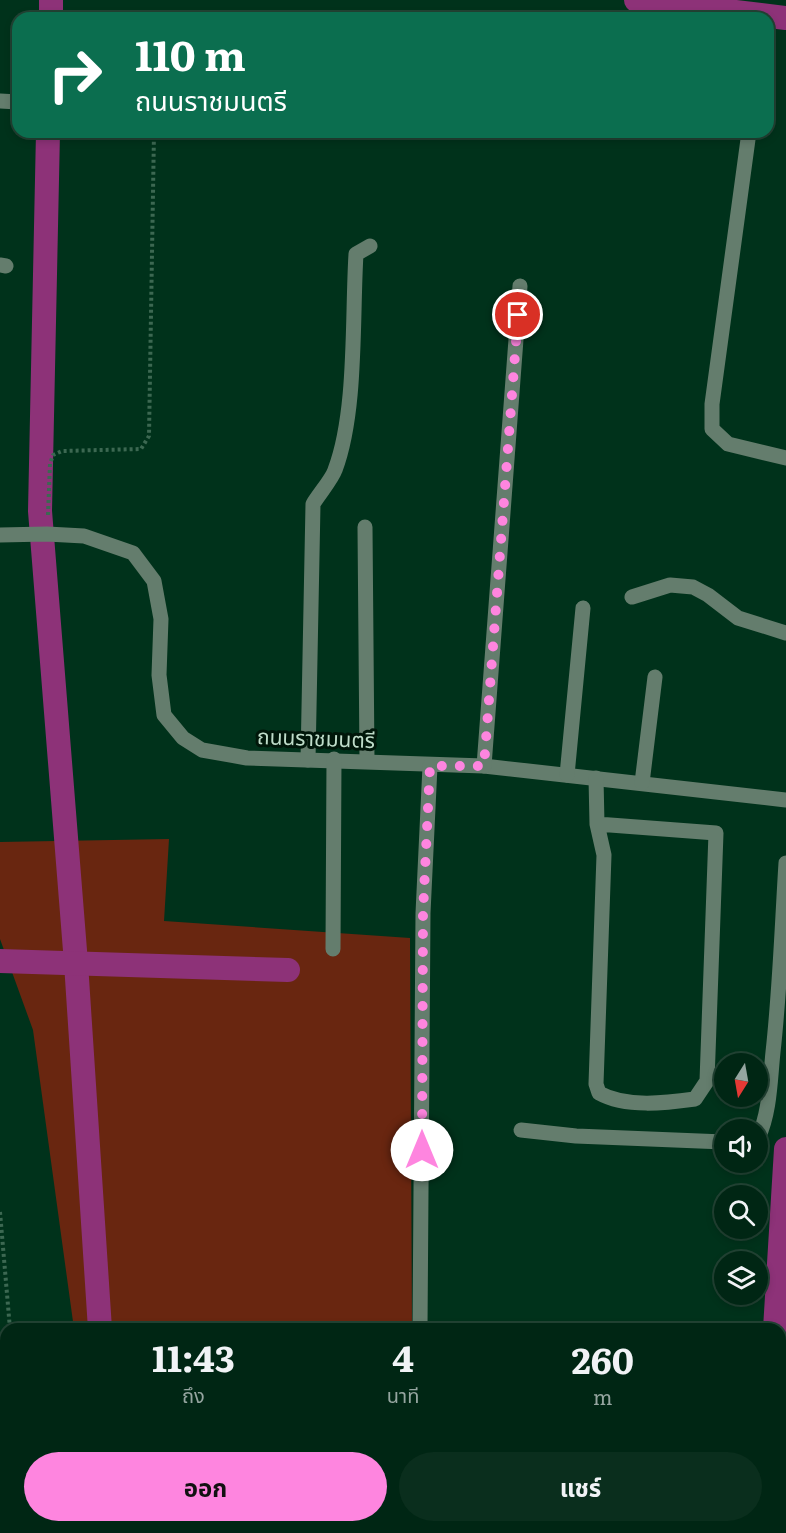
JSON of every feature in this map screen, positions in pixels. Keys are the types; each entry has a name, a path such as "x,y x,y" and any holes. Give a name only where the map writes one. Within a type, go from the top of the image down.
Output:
{"street":[{"path":"748,138 712,404 712,429 728,444 786,458"},
{"path":"308,760 313,504 334,474 343,449 350,376 356,254 370,246"},
{"path":"484,766 520,286"},
{"path":"365,527 367,761"},
{"name":"ถนนราชมนตรี","path":"0,535 47,534 84,537 133,553 154,581 161,619 159,675 164,715 183,738 202,750 247,758 334,759 430,766 484,766 786,800"},
{"path":"632,597 670,585 693,587 708,595 738,618 786,633"},
{"path":"567,775 583,608"},
{"path":"642,783 655,677"},
{"path":"333,949 334,759"},
{"path":"420,1323 423,913 430,766"},
{"path":"596,778 597,824 604,855 596,1084 599,1093 608,1098 664,1104 694,1098 707,1081 716,833 597,824"},
{"path":"765,1119 777,1014 786,863"},
{"path":"521,1130 576,1136 714,1142"}],"path":[{"path":"47,534 50,464 53,455 62,451 141,449 149,436 154,138"},
{"path":"0,1212 9,1323"}],"shaded area":[{"path":"169,839 164,921 410,938 412,1323 73,1323 33,1030 0,939 0,842"}],"waterway":[{"path":"51,0 51,12"},
{"path":"636,0 736,12"},
{"path":"774,17 786,18"},
{"path":"48,138 40,511 76,963 100,1323"},
{"path":"0,961 288,970"},
{"path":"775,1323 786,1149"}],"route":[{"path":"422,1150 423,913 430,766 484,766 518,315"}]}
